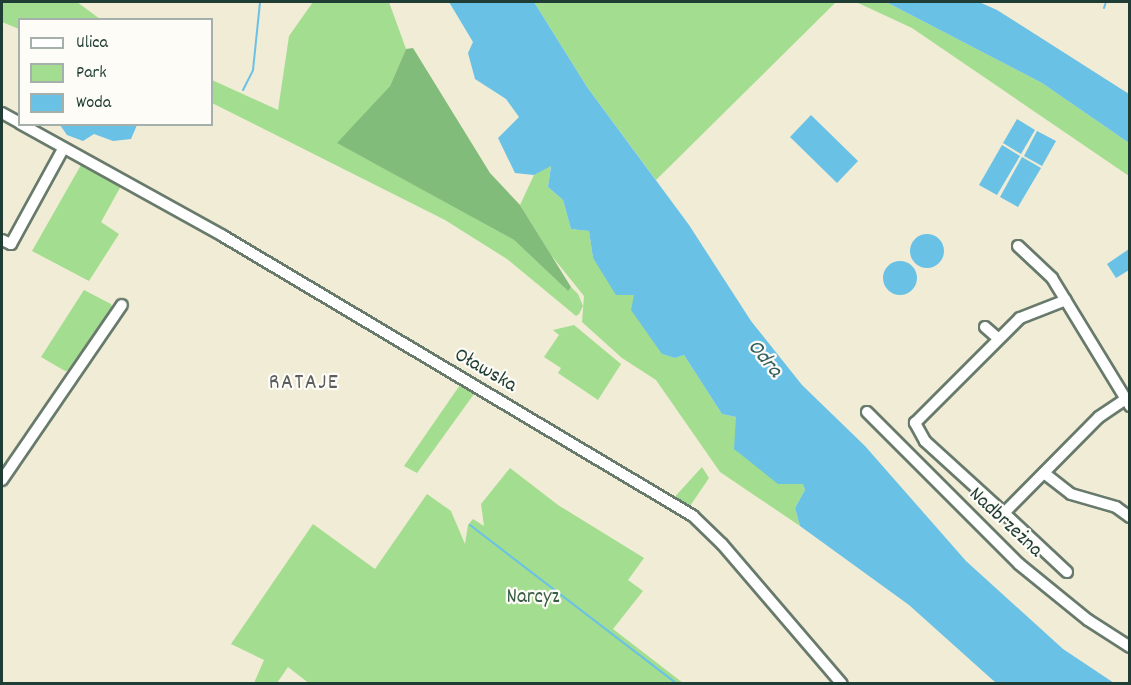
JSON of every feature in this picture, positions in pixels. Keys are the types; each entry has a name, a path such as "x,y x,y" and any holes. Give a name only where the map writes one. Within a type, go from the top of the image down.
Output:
{"street":[{"name":"Oławska","path":"2,113 18,123"},
{"name":"Oławska","path":"23,126 223,236 693,516 722,544 842,684"},
{"path":"6,242 63,149"},
{"path":"1004,513 1099,417 1128,403 1049,274 1018,246"},
{"path":"1066,300 1020,318 915,423 925,441 1067,572"},
{"path":"2,480 122,305"},
{"path":"985,327 999,339"},
{"name":"Nadbrzeżna","path":"867,412 1019,564 1088,620 1130,647"},
{"path":"1044,473 1071,494 1116,507 1130,517"}],"green space":[{"path":"2,2 77,2 99,18 18,18 18,29 2,22"},
{"path":"313,2 389,2 406,49 390,86 338,143 514,240 567,290 571,287 578,294 583,306 579,314 576,316 507,259 445,220 213,104 213,80 278,110 289,36"},
{"path":"534,2 836,2 656,180 587,87"},
{"path":"856,2 886,2 1042,83 1129,143 1129,176 912,28"},
{"path":"413,48 490,173 520,205 571,287 568,291 514,240 337,143 390,86 406,49"},
{"path":"81,165 121,186 101,222 119,234 89,281 32,251"},
{"path":"551,165 548,187 563,200 571,229 589,231 593,258 634,295 662,354 675,358 684,355 722,414 736,417 803,483 805,490 795,508 800,526 720,472 656,380 622,358 582,322 584,296 551,255 520,205 534,175"},
{"path":"84,290 111,304 113,311 73,369 65,371 41,357"},
{"path":"574,325 621,364 598,400 558,373 561,368 544,357 559,335 553,330"},
{"path":"460,385 474,394 417,473 404,466"},
{"path":"702,467 709,478 688,509 671,501"},
{"name":"Narcyz","path":"510,468 558,505 644,558 628,580 643,591 613,629 683,683 310,684 288,667 277,683 254,683 264,660 231,644 313,524 375,569 427,494 451,511 465,544 468,525 473,519 484,526 481,504"}],"water":[{"name":"Odra","path":"449,2 534,2 587,87 689,225 751,321 802,385 865,446 966,561 1063,649 1114,683 996,683 909,605 800,526 795,508 805,490 803,484 778,484 734,449 736,417 722,414 684,355 675,358 662,354 631,310 634,295 616,295 593,258 589,231 571,229 563,200 548,187 551,166 534,175 515,173 498,138 519,117 506,99 475,79 468,53 473,42"},
{"path":"886,2 979,2 997,10 1129,94 1129,143 1042,83"},
{"path":"811,115 858,161 837,183 790,137"},
{"path":"1017,119 1035,130 1021,154 1003,143"},
{"path":"61,126 136,126 131,139 113,141 94,134 83,141 67,135"},
{"path":"1037,131 1056,141 1042,166 1024,156"},
{"path":"1002,145 1020,156 997,195 979,185"},
{"path":"1022,157 1041,168 1018,207 1000,197"},
{"path":"927,234 939,239 944,251 939,263 927,268 915,263 910,251 915,239"},
{"path":"1129,249 1129,270 1116,278 1107,264"},
{"path":"900,261 912,266 917,278 912,290 900,295 888,290 883,278 888,266"}],"waterway":[{"path":"243,90 253,70 260,2"},
{"path":"1104,8 1106,2"},
{"path":"470,525 677,684"}],"district":[{"name":"RATAJE","path":"304,384"}]}
